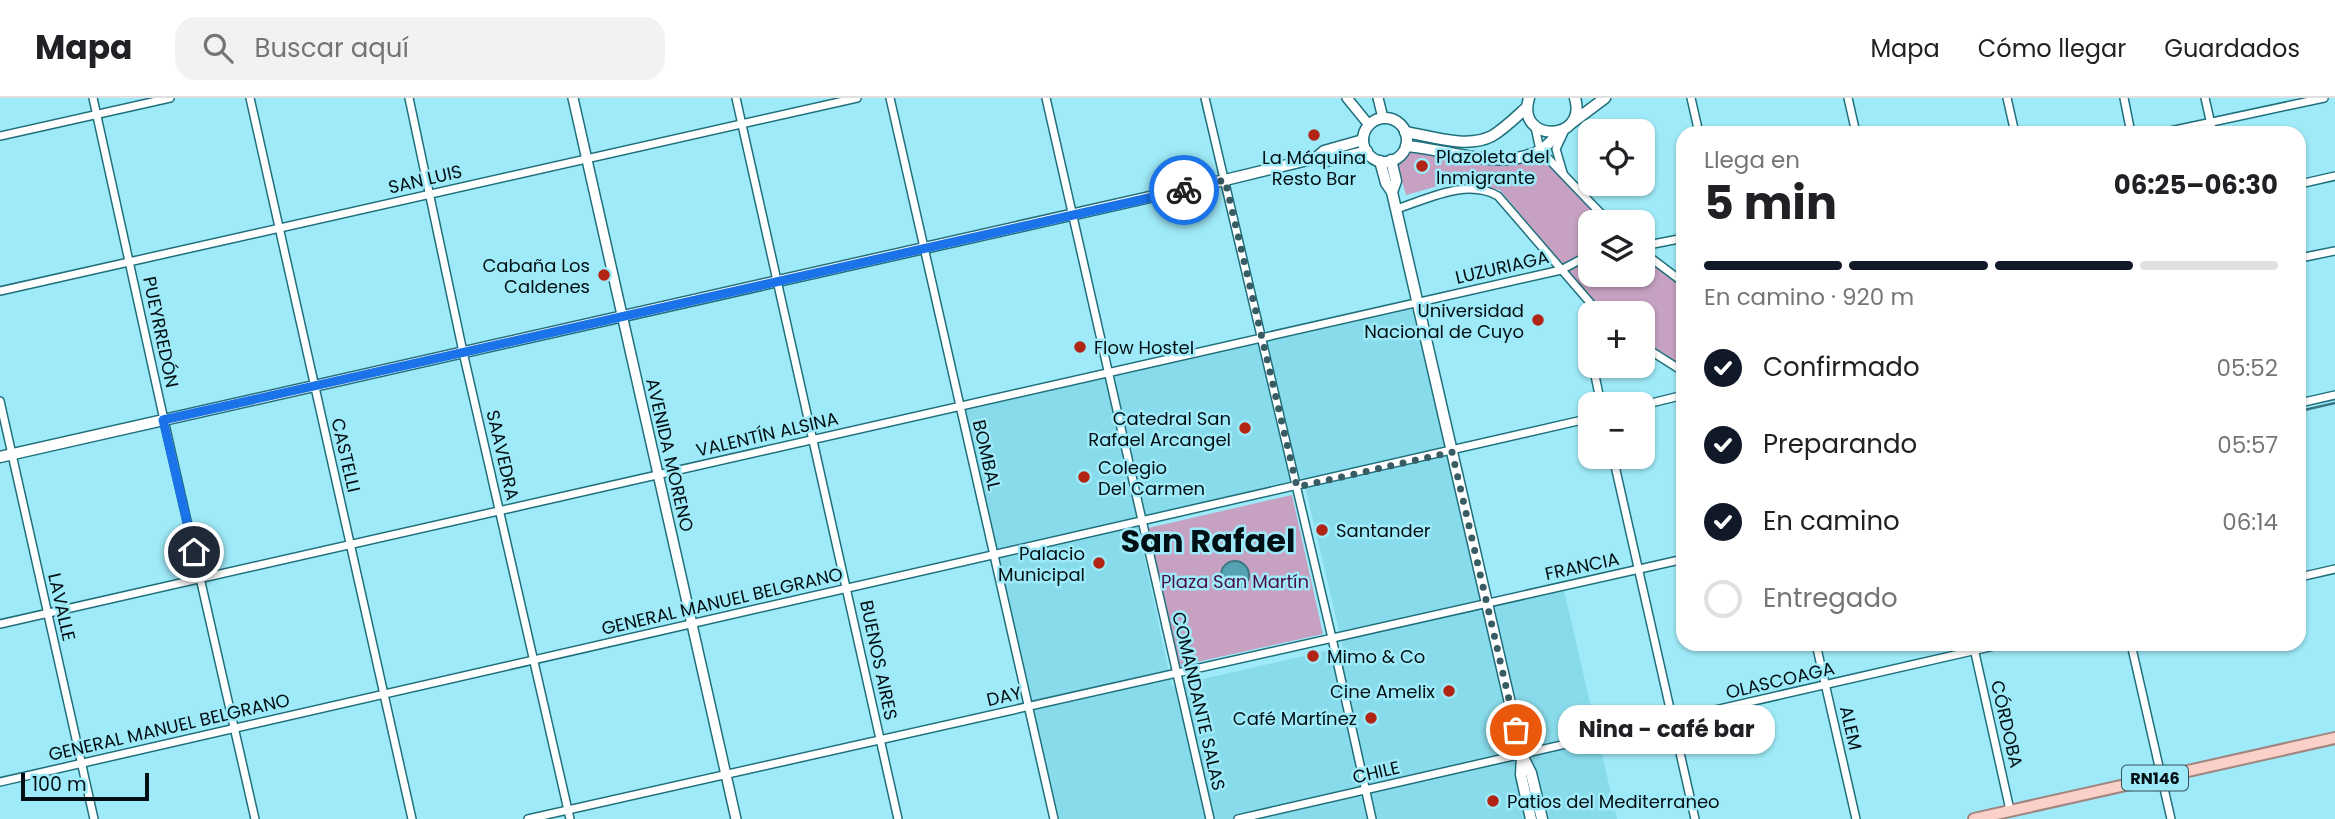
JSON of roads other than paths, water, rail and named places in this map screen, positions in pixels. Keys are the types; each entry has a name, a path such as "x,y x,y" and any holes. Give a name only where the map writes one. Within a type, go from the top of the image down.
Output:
{"highway":[{"name":"RN146","path":"1974,819 2335,738"}],"main road":[{"path":"1528,103 1528,115 1535,127 1547,132 1567,127 1577,108 1574,98"},
{"path":"1405,146 1474,157 1524,155 1540,150 1605,98"},
{"path":"1405,132 1449,140 1480,140 1491,136 1528,103"},
{"path":"1316,158 1326,161 1367,151 1386,161 1397,157 1405,146 1405,132 1396,121 1382,118 1369,125 1363,140 1367,151"},
{"path":"0,457 1225,180 1316,158 1324,151 1363,140"},
{"path":"1386,161 1386,183 1392,192 1522,755 1531,773 1542,819"},
{"path":"1522,755 1521,775 1531,819"}],"street":[{"name":"PUEYRREDÓN","path":"93,98 163,420 256,819"},
{"path":"0,136 170,98"},
{"name":"CASTELLI","path":"250,98 412,819"},
{"name":"SAAVEDRA","path":"409,98 463,352 570,819"},
{"name":"AVENIDA MORENO","path":"573,98 736,819"},
{"name":"BUENOS AIRES","path":"736,98 898,819"},
{"name":"SAN LUIS","path":"0,291 857,98"},
{"name":"BOMBAL","path":"890,98 1054,819"},
{"name":"COMANDANTE SALAS","path":"1046,98 1210,819"},
{"path":"1205,98 1372,819"},
{"path":"1347,98 1369,125"},
{"path":"1378,98 1382,118"},
{"path":"1692,98 1698,126"},
{"path":"1848,98 1854,126"},
{"path":"2007,98 2013,126"},
{"path":"2124,98 2130,126"},
{"path":"2205,98 2212,126"},
{"path":"2196,126 2324,98"},
{"path":"1535,127 1540,150 1596,210"},
{"path":"1565,176 1556,149 1567,127"},
{"path":"2306,183 2335,176"},
{"path":"1396,209 1463,189 1489,191 1498,196 1588,301"},
{"path":"1655,244 1676,240"},
{"path":"2306,257 2335,251"},
{"name":"LUZURIAGA","path":"1418,303 1561,270 1578,261"},
{"path":"1655,261 1676,277"},
{"name":"VALENTÍN ALSINA","path":"0,624 1418,303"},
{"path":"1655,354 1676,367"},
{"path":"2306,402 2335,395"},
{"path":"1655,402 1676,396"},
{"name":"LAVALLE","path":"0,401 94,819"},
{"name":"GENERAL MANUEL BELGRANO","path":"0,782 1578,421"},
{"path":"1616,469 1695,819"},
{"name":"FRANCIA","path":"1487,603 1676,561"},
{"path":"2306,576 2335,569"},
{"name":"DAY","path":"528,819 1487,603"},
{"name":"ALEM","path":"1818,651 1856,819"},
{"name":"OLASCOAGA","path":"1522,755 1825,685 1957,651"},
{"name":"CÓRDOBA","path":"1974,651 2010,810"},
{"path":"2133,651 2171,819"},
{"name":"CHILE","path":"1238,819 1522,755"}],"waterway":[{"path":"2306,410 2335,403"}],"place":[{"name":"La Máquina Resto Bar","path":"1314,135"},
{"name":"Plazoleta del Inmigrante","path":"1422,166"},
{"name":"Cabaña Los Caldenes","path":"604,275"},
{"name":"Universidad Nacional de Cuyo","path":"1538,320"},
{"name":"Flow Hostel","path":"1080,347"},
{"name":"Catedral San Rafael Arcangel","path":"1245,428"},
{"name":"Colegio Del Carmen","path":"1084,477"},
{"name":"Santander","path":"1322,530"},
{"name":"Palacio Municipal","path":"1099,563"},
{"name":"Mimo & Co","path":"1313,656"},
{"name":"Cine Amelix","path":"1449,691"},
{"name":"Café Martínez","path":"1371,718"},
{"name":"Nina - café bar","path":"1516,730"},
{"name":"Patios del Mediterraneo","path":"1493,801"}],"district":[{"name":"San Rafael","path":"1208,540"}],"park label":[{"name":"Plaza San Martín","path":"1235,581"}]}
